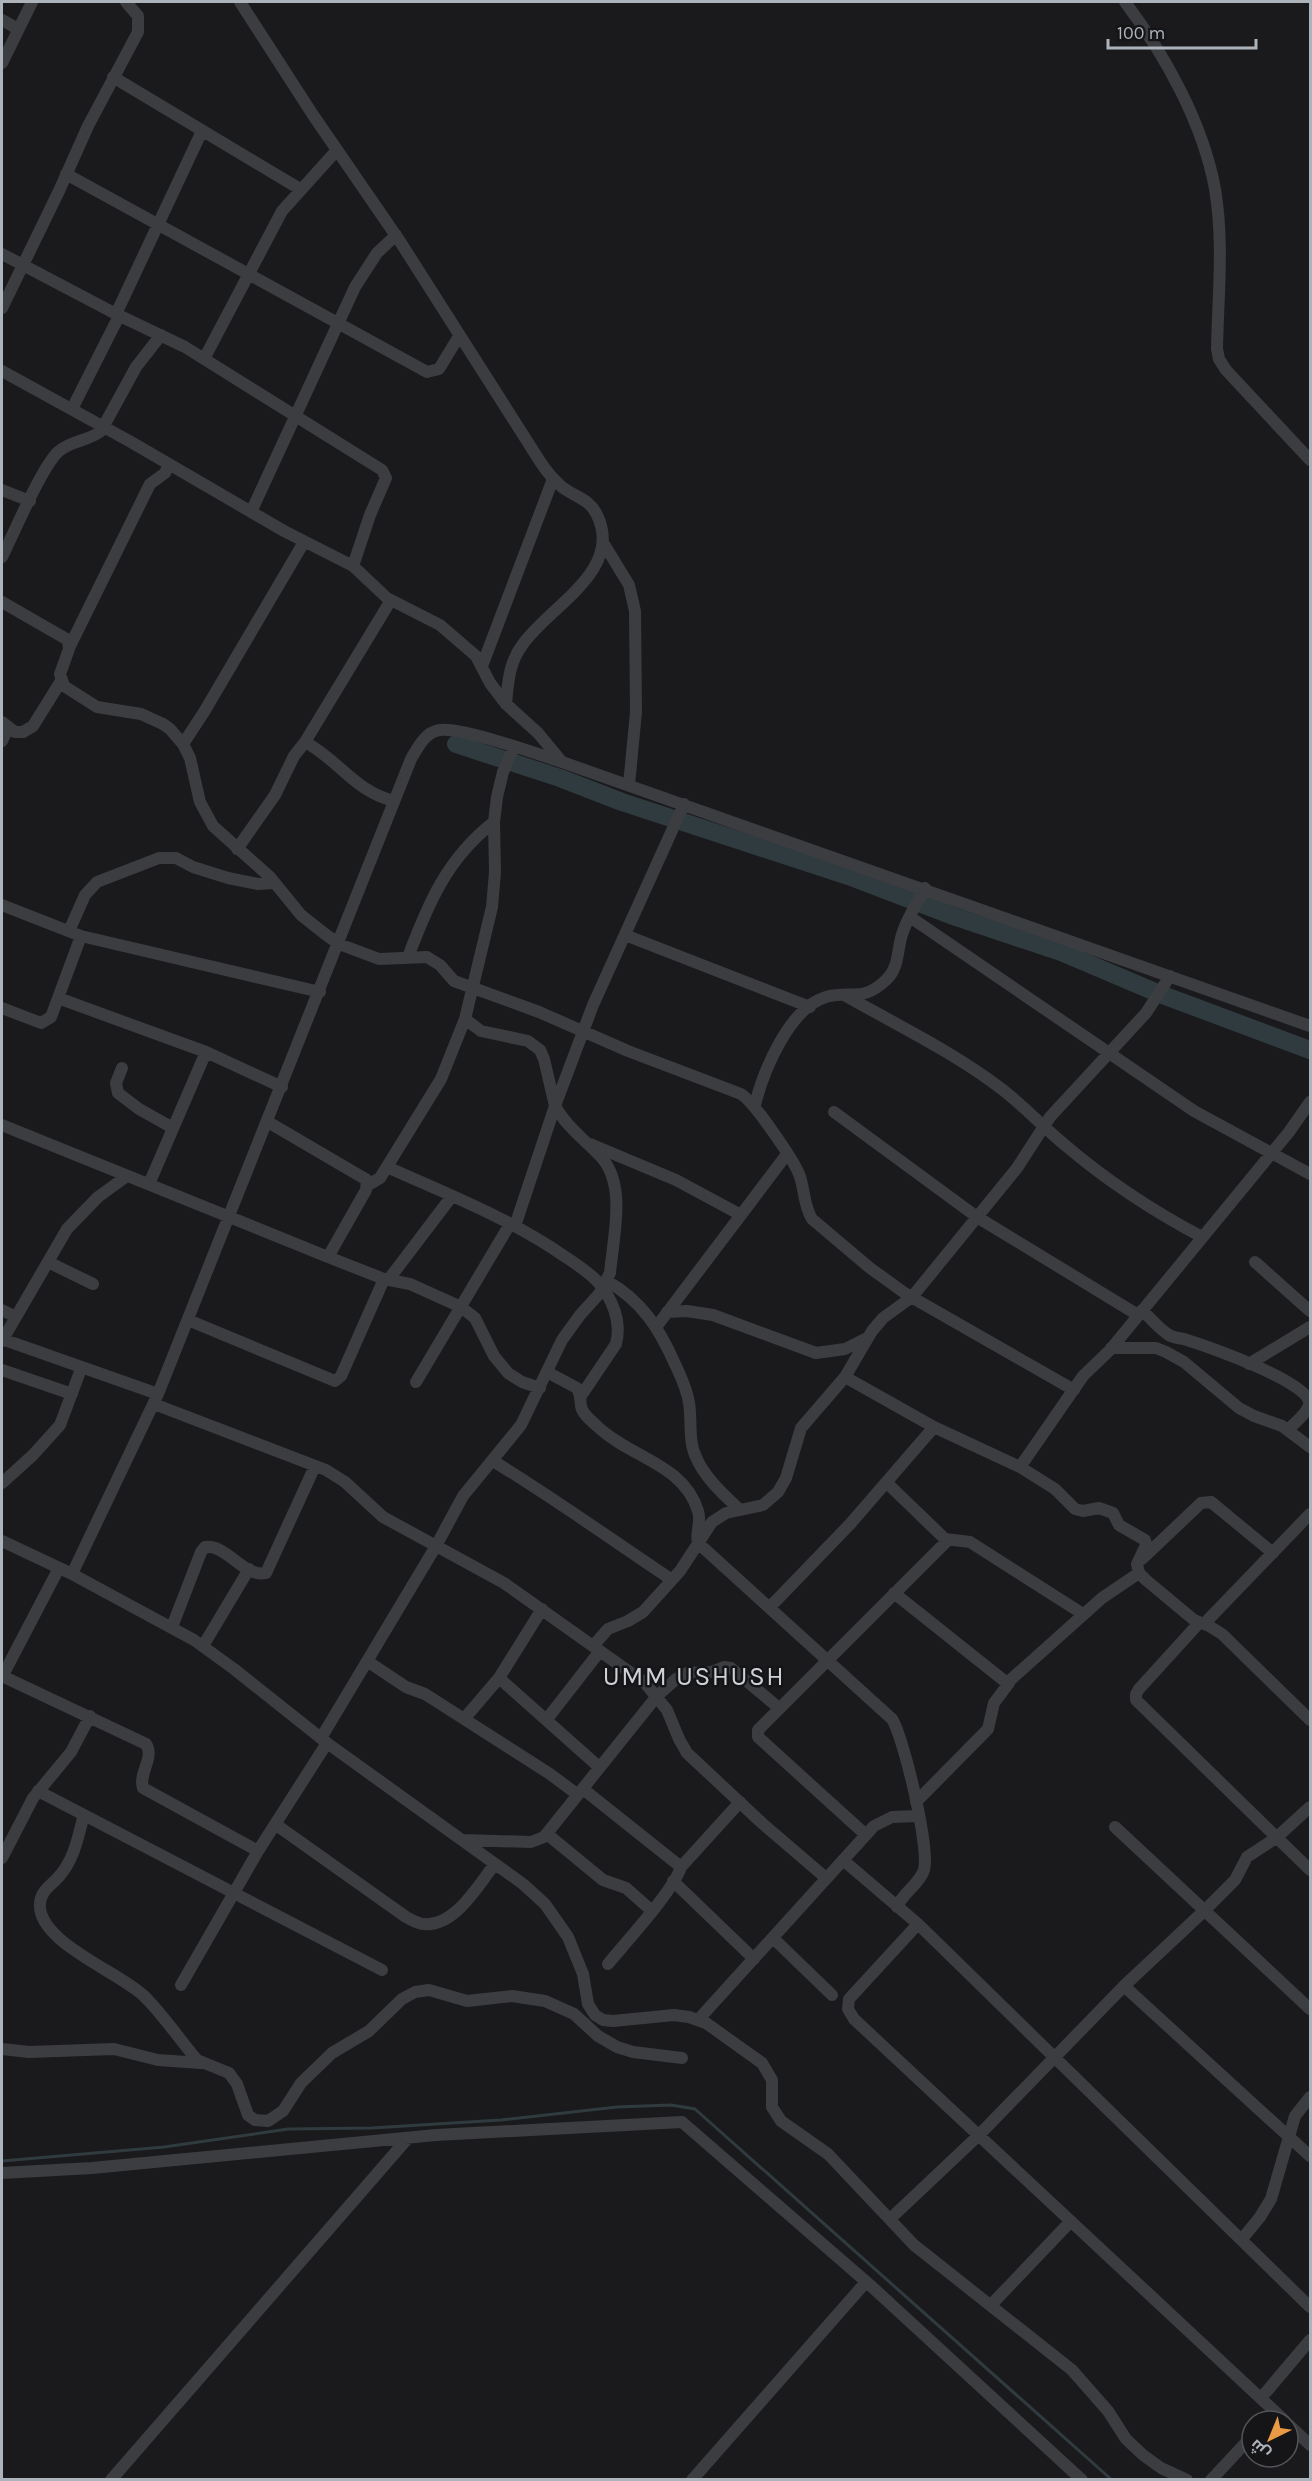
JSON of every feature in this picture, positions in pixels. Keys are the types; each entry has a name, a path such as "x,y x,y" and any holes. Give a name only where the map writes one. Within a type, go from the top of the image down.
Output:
{"street":[{"path":"2,63 32,2"},
{"path":"2,308 113,77 139,28 138,16 126,2"},
{"path":"240,2 396,235 541,463 564,489 590,504 599,520 604,544 629,585 635,611 636,712 628,785"},
{"path":"1125,2 1161,52 1196,128 1210,168 1218,214 1220,280 1217,349 1219,359 1226,370 1311,460"},
{"path":"2,20 18,29"},
{"path":"113,77 300,189"},
{"path":"72,409 118,315 202,130"},
{"path":"204,359 282,211 337,150"},
{"path":"66,174 430,372 441,367 459,336"},
{"path":"251,512 339,322 369,264 396,235"},
{"path":"2,254 204,359 296,415 385,474 353,566"},
{"path":"2,557 50,462 69,444 92,437 104,427 136,367 161,335"},
{"path":"2,371 303,542 353,566 391,600 440,625 473,653 490,683 506,704 538,733 562,762"},
{"path":"2,741 5,725 18,733 31,728 61,681 60,674 70,646 150,484 165,473 170,465"},
{"path":"482,666 553,479"},
{"path":"2,490 30,501"},
{"path":"183,744 303,542"},
{"path":"506,704 509,673 517,653 531,635 576,591 597,563 604,544"},
{"path":"237,849 275,795 290,764 391,600"},
{"path":"2,602 66,638 70,646"},
{"path":"61,681 82,699 97,707 130,711 164,723 183,744 193,766 203,810 219,834 275,883 301,915 339,944 379,959 396,960 422,955 440,965 450,979 538,1012 746,1097 755,1105 799,1173 803,1200 812,1219 870,1268 912,1297 1074,1390"},
{"path":"72,1574 156,1399 320,992 394,801 420,743 439,730 461,732 562,762 925,888 1311,1026"},
{"path":"305,742 328,757 354,782 377,795 394,801"},
{"path":"328,1257 368,1185 378,1180 387,1167 441,1079 465,1019 492,907 495,872 494,822 500,784 514,747"},
{"path":"416,1382 512,1225 583,1032 684,804"},
{"path":"408,957 424,916 447,871 465,848 494,822"},
{"path":"69,931 85,895 97,882 159,858 176,858 193,867 235,880 275,883"},
{"path":"755,1105 764,1073 775,1049 790,1027 810,1007 827,997 868,992 889,977 896,965 901,938 925,888"},
{"path":"2,905 81,936 320,992"},
{"path":"910,917 1194,1111 1311,1174"},
{"path":"625,935 810,1007"},
{"path":"2,1008 41,1023 51,1017 81,936"},
{"path":"547,1719 608,1629 643,1612 672,1580 707,1527 717,1518 763,1504 778,1492 786,1478 801,1428 844,1377 867,1338 883,1318 912,1297 1024,1159 1043,1126 1146,1013 1170,976"},
{"path":"846,996 962,1061 1004,1091 1087,1163 1132,1196 1202,1237"},
{"path":"58,998 206,1053 282,1087"},
{"path":"181,1985 324,1741 367,1661 436,1546 463,1496 521,1425 557,1349 570,1327 605,1284 610,1273 616,1192 609,1168 561,1117 555,1106 544,1059 536,1047 523,1040 481,1031 465,1019"},
{"path":"149,1184 206,1053"},
{"path":"122,1068 116,1083 118,1093 174,1128"},
{"path":"1020,1467 1088,1370 1111,1348 1311,1102"},
{"path":"834,1112 977,1217 1140,1313 1170,1336 1195,1342 1285,1378 1308,1398 1308,1408 1288,1430"},
{"path":"268,1122 367,1180 368,1185"},
{"path":"2,1125 229,1218 386,1279 410,1284 462,1307 475,1318 494,1356 508,1373 522,1382 540,1388"},
{"path":"587,1143 667,1176 741,1215"},
{"path":"657,1326 787,1154"},
{"path":"387,1167 539,1239 605,1284 630,1295 657,1326 687,1392 692,1444 696,1459 723,1494 740,1510"},
{"path":"127,1176 98,1197 67,1229 2,1340 156,1399 315,1466 345,1482 375,1512 504,1583 645,1683 667,1710 687,1753 826,1878"},
{"path":"188,1320 335,1381 341,1376 386,1279 452,1196"},
{"path":"48,1262 93,1284"},
{"path":"1255,1262 1311,1311"},
{"path":"581,1396 618,1338 616,1316 605,1284"},
{"path":"2,1310 16,1317"},
{"path":"668,1312 705,1313 816,1353 845,1349 867,1338"},
{"path":"1249,1364 1311,1327"},
{"path":"1111,1348 1156,1348 1166,1352 1184,1362 1239,1408 1288,1430 1311,1447"},
{"path":"2,1483 60,1425 81,1369"},
{"path":"2,1370 72,1394"},
{"path":"547,1372 574,1386 581,1396 582,1410 605,1433 629,1450 666,1468 683,1482 699,1514 698,1543"},
{"path":"844,1377 934,1427 1020,1467 1055,1489 1075,1509 1083,1511 1099,1508 1113,1513 1119,1525 1145,1540 1146,1545 1138,1568"},
{"path":"770,1607 887,1483 934,1427"},
{"path":"493,1461 553,1498 599,1532 672,1580"},
{"path":"172,1627 203,1549 214,1548 249,1569 261,1574 267,1573 315,1466"},
{"path":"887,1483 948,1540"},
{"path":"916,1802 988,1729 994,1703 1009,1683 1083,1614 1138,1568 1201,1503 1211,1502 1273,1553"},
{"path":"1311,1514 1202,1623 1138,1689 1136,1694 1136,1700 1311,1870"},
{"path":"866,1835 758,1737 759,1728 948,1540 960,1539 970,1542 1083,1614"},
{"path":"2,1543 72,1574 204,1646 324,1741 495,1864 534,1894 562,1926 579,1961 588,2004 587,2016 598,2036 617,2047 633,2052 682,2058"},
{"path":"698,1543 829,1660 885,1712 895,1725 916,1802 925,1866 921,1876 904,1894 897,1908"},
{"path":"59,1568 2,1676 90,1716 148,1746 149,1752 141,1782 145,1790 258,1851"},
{"path":"1138,1568 1202,1623 1222,1634 1311,1720"},
{"path":"204,1646 249,1569"},
{"path":"894,1593 1002,1680 1009,1683"},
{"path":"464,1719 499,1678 542,1610"},
{"path":"367,1661 404,1686 425,1694 580,1792 681,1867"},
{"path":"463,1840 531,1842 540,1840 657,1696 676,1679 687,1673 711,1672 727,1667 735,1669 779,1708"},
{"path":"499,1678 599,1767"},
{"path":"2,1858 38,1791 71,1752 90,1716"},
{"path":"38,1791 382,1970"},
{"path":"608,1965 652,1911 681,1867 740,1802"},
{"path":"890,2219 979,2135 1124,1986 1235,1880 1247,1857 1276,1838 1311,1807"},
{"path":"84,1815 71,1860 60,1876 42,1894 40,1905 44,1920 87,1960 130,1984 145,1996 201,2063"},
{"path":"698,2020 866,1835 879,1823 892,1817 918,1816"},
{"path":"275,1824 406,1917 422,1924 435,1924 449,1917 495,1864"},
{"path":"1115,1827 1311,2009"},
{"path":"547,1833 603,1880 626,1888 652,1911"},
{"path":"843,1860 918,1924 1311,2307"},
{"path":"673,1881 754,1959"},
{"path":"918,1924 849,1999 848,2009 854,2019 1261,2398 1267,2409"},
{"path":"773,1938 832,1995"},
{"path":"1124,1986 1311,2156"},
{"path":"2,2049 40,2052 114,2049 164,2061 201,2063 220,2068 229,2073 237,2084 248,2115 255,2120 268,2121 283,2111 301,2083 320,2064 346,2044 369,2031 402,1999 415,1992 436,1991 454,1999 467,2001 512,1996 534,1998 608,2021 674,2015 698,2020 762,2063 772,2080 771,2102 776,2117 828,2154 914,2245 1072,2370 1108,2411 1126,2439 1143,2455 1161,2468 1187,2480"},
{"path":"1242,2239 1271,2199 1295,2116 1311,2097"},
{"path":"2,2173 92,2168 408,2138 682,2122 866,2282 1082,2480"},
{"path":"111,2480 408,2138"},
{"path":"991,2305 1071,2221"},
{"path":"692,2480 866,2282"},
{"path":"1261,2398 1311,2340"},
{"path":"1300,2434 1311,2445"},
{"path":"1211,2480 1240,2449"}],"waterway":[{"path":"456,744 560,778 622,802 854,878 956,917 1061,952 1160,994 1310,1050"},
{"path":"2,2161 164,2147 288,2129 372,2128 501,2120 617,2107 671,2105 695,2109 1112,2480"}],"district":[{"name":"UMM USHUSH","path":"694,1676"}]}
